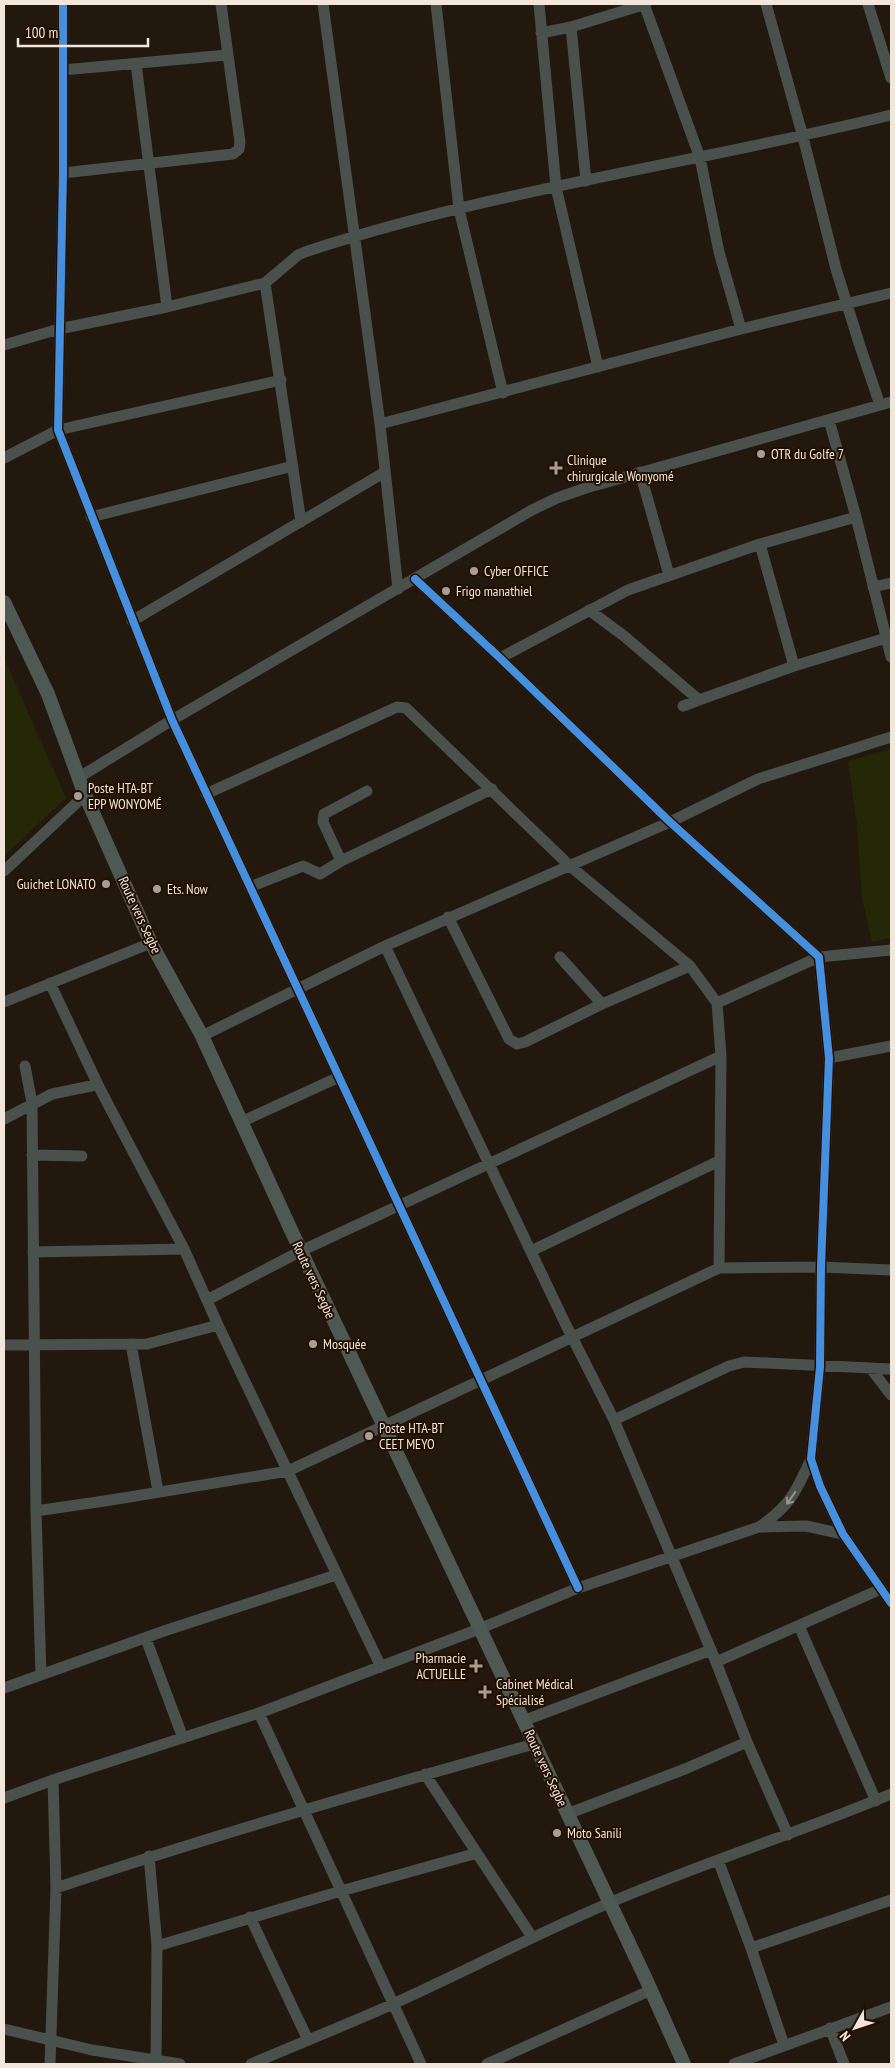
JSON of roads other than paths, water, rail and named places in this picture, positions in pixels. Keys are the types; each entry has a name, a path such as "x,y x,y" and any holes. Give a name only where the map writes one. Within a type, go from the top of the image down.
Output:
{"main road":[{"name":"Route vers Segbe","path":"4,602 48,694 85,795 152,943 202,1036 301,1252 610,1903 684,2064"}],"street":[{"path":"62,4 63,174 58,430 172,720 578,1588"},
{"path":"63,174 233,154 239,149 240,142 221,4"},
{"path":"324,4 380,424 398,589"},
{"path":"436,4 459,209 503,393"},
{"path":"540,4 541,33 556,187 598,367"},
{"path":"541,33 571,27 645,4 700,158 719,252 741,329"},
{"path":"78,778 172,720 532,510 557,498 640,472 886,404 847,304 766,4"},
{"path":"868,4 891,78"},
{"path":"571,27 586,181"},
{"path":"63,70 227,55"},
{"path":"136,64 167,307"},
{"path":"4,345 60,329 265,284 298,255 355,236 459,209 556,187 803,137 891,115"},
{"path":"265,284 301,522"},
{"path":"380,424 741,329 891,293"},
{"path":"4,458 58,430 281,380"},
{"path":"829,420 856,517 891,657"},
{"path":"91,517 294,466"},
{"path":"132,621 385,472"},
{"path":"640,472 668,575"},
{"path":"500,658 628,590 760,544 856,517"},
{"path":"760,544 794,666"},
{"path":"415,579 670,822 819,956 829,1058 820,1367 812,1459 820,1486 843,1534 891,1603"},
{"path":"873,587 891,583"},
{"path":"589,610 624,636 699,700"},
{"path":"683,706 794,666 886,638"},
{"path":"206,794 402,706 492,789 570,866 690,966 716,1003 722,1056 719,1161 719,1268"},
{"path":"202,1036 385,946 670,822 758,779 891,737"},
{"path":"250,887 303,866 320,874 341,861 492,789"},
{"path":"341,861 322,818 324,814 367,791"},
{"path":"4,871 85,795"},
{"path":"448,917 509,1039 517,1044 525,1042 602,1004 690,966"},
{"path":"4,1002 152,943"},
{"path":"385,946 571,1336 614,1420 716,1662 746,1742 788,1835"},
{"path":"716,1003 819,956 891,950"},
{"path":"560,957 602,1004"},
{"path":"50,983 99,1088 184,1249 380,1667"},
{"path":"829,1058 891,1046"},
{"path":"207,1300 301,1252 400,1205 722,1056"},
{"path":"25,1066 32,1104 36,1511 41,1675"},
{"path":"241,1122 339,1077"},
{"path":"4,1119 62,1091 96,1085 99,1088"},
{"path":"32,1155 82,1156"},
{"path":"531,1251 719,1161"},
{"path":"34,1252 184,1249"},
{"path":"36,1511 288,1471 481,1378 719,1268 822,1267 891,1270"},
{"path":"4,1345 34,1343 147,1344 218,1325"},
{"path":"131,1344 158,1491"},
{"path":"614,1420 744,1362 891,1369"},
{"path":"871,1369 891,1394"},
{"path":"4,1798 53,1780 259,1714 479,1629 578,1588 759,1527 774,1517 792,1498 812,1459"},
{"path":"759,1527 806,1526 843,1534"},
{"path":"4,1688 336,1575"},
{"path":"716,1662 881,1589"},
{"path":"799,1626 876,1801"},
{"path":"146,1639 183,1738"},
{"path":"523,1721 711,1650"},
{"path":"259,1714 422,2064"},
{"path":"567,1814 692,1766 746,1742"},
{"path":"56,1888 149,1856 303,1809 534,1744"},
{"path":"426,1774 532,1937"},
{"path":"50,2064 56,1888 53,1780"},
{"path":"251,2064 394,2004 532,1937 610,1903 891,1794"},
{"path":"157,1946 250,1917 477,1853"},
{"path":"149,1856 157,1946 156,2062"},
{"path":"718,1860 751,1948 784,2045"},
{"path":"751,1948 891,1900"},
{"path":"250,1917 308,2040"},
{"path":"487,2064 651,1990"},
{"path":"734,2064 891,2007"},
{"path":"830,2028 844,2064"},
{"path":"4,2029 92,2050 156,2062 180,2064"}],"place":[{"name":"OTR du Golfe 7","path":"761,454"},
{"name":"Clinique chirurgicale Wonyomé","path":"556,468"},
{"name":"Cyber OFFICE","path":"474,571"},
{"name":"Frigo manathiel","path":"446,591"},
{"name":"Poste HTA-BT EPP WONYOMÉ","path":"78,796"},
{"name":"Guichet LONATO","path":"106,884"},
{"name":"Ets. Now","path":"157,889"},
{"name":"Mosquée","path":"313,1344"},
{"name":"Poste HTA-BT CEET MEYO","path":"369,1436"},
{"name":"Pharmacie ACTUELLE","path":"476,1666"},
{"name":"Cabinet Médical Spécialisé","path":"485,1692"},
{"name":"Moto Sanili","path":"557,1833"}]}
